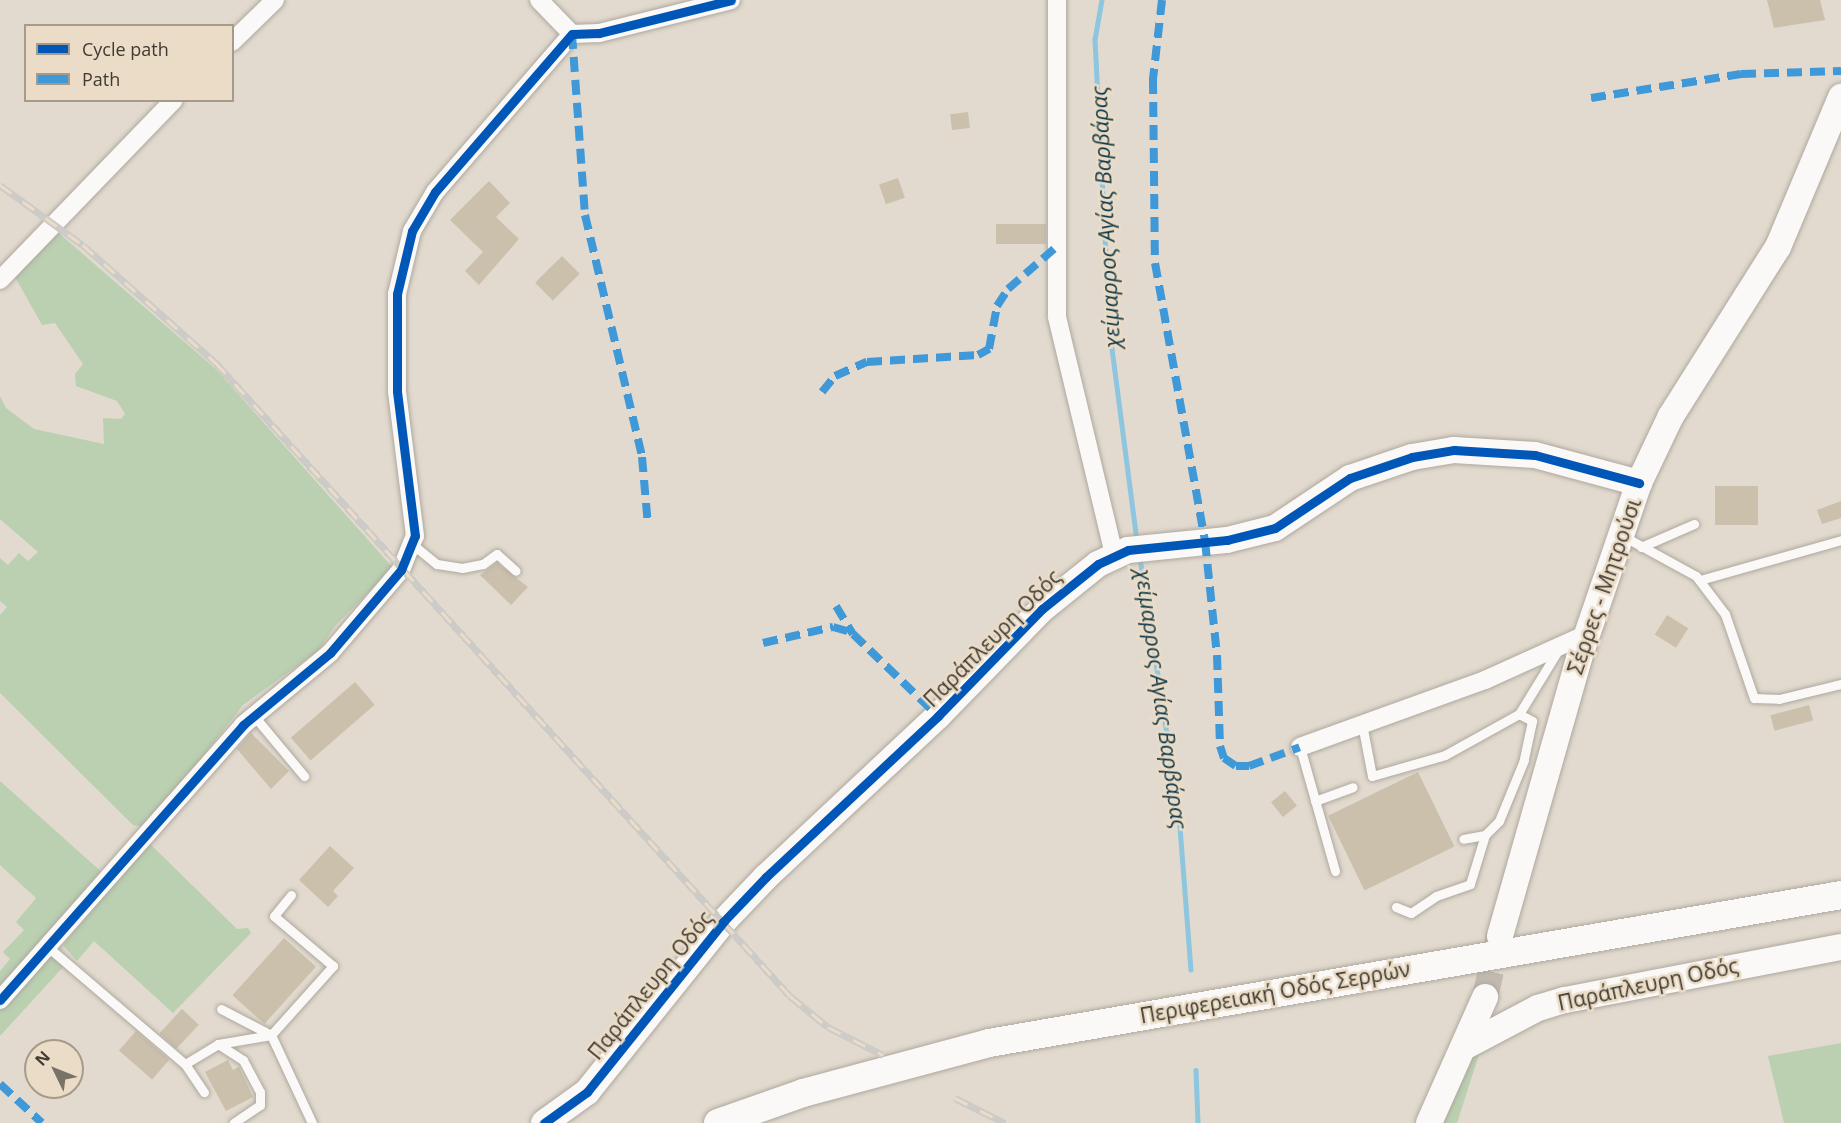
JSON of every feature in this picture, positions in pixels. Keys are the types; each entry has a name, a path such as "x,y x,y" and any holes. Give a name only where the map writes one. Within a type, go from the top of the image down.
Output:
{"main road":[{"name":"Περιφερειακή Οδός Σερρών","path":"718,1123 803,1093 989,1043 1841,895"}],"street":[{"path":"234,40 274,0"},
{"path":"539,0 572,34"},
{"path":"0,1000 49,948 243,725 330,653 400,570 412,544 413,509 403,448 397,359 397,294 412,231 458,163 572,34 599,33 731,0"},
{"path":"1057,0 1057,317 1121,552"},
{"name":"Σέρρες - Μητρούσι","path":"1500,936 1587,634 1631,541 1639,483 1671,416 1778,248 1841,97"},
{"path":"0,280 172,102"},
{"name":"Παράπλευρη Οδός","path":"544,1123 587,1092 723,922 766,877 938,716 1051,601 1121,552 1174,542 1227,540 1275,528 1350,478 1403,460 1454,450 1535,455 1639,483"},
{"path":"1300,747 1557,651 1587,634"},
{"name":"Παράπλευρη Οδός","path":"1464,1047 1538,1008 1565,1000 1841,946"},
{"path":"1429,1123 1485,997"}],"lane":[{"path":"1631,541 1694,524"},
{"path":"1700,580 1841,540"},
{"path":"1631,541 1700,580 1725,614 1754,698 1779,699 1841,684"},
{"path":"412,544 437,564 462,568 483,564 497,554 516,571"},
{"path":"1362,724 1372,776 1445,755 1519,714 1557,651"},
{"path":"1463,839 1485,834 1499,821 1524,760 1532,721 1519,714"},
{"path":"255,717 304,776"},
{"path":"1300,747 1335,871"},
{"path":"1315,801 1353,786"},
{"path":"1396,907 1411,913 1436,896 1470,884 1485,834"},
{"path":"185,1064 218,1044 271,1035 333,966 274,916 291,895"},
{"path":"49,948 185,1064 204,1092"},
{"path":"221,1009 271,1035 312,1123"},
{"path":"218,1044 243,1060 260,1092 260,1105 233,1123"}],"green space":[{"path":"54,229 217,370 393,568 335,626 319,650 243,705 147,828 133,825 0,693 0,615 7,607 0,601 0,558 8,565 19,553 28,561 38,552 0,519 0,396 6,408 34,429 104,444 103,418 121,419 125,414 117,401 76,386 75,374 83,364 55,323 42,325 15,277"},
{"path":"0,781 106,876 0,993 0,971 10,959 3,952 24,930 16,922 36,898 0,865"},
{"path":"148,842 237,929 248,928 251,933 173,1013 94,941 77,961 63,945"},
{"path":"49,954 65,965 0,1036 0,1007"},
{"path":"1841,1043 1841,1123 1784,1123 1768,1056"},
{"path":"1482,1045 1457,1123 1439,1123 1463,1068"}],"building":[{"path":"1767,0 1820,0 1825,20 1774,28"},
{"path":"968,112 970,128 952,130 950,114"},
{"path":"898,178 905,198 886,204 879,185"},
{"path":"489,181 510,203 496,217 519,239 479,285 465,271 483,252 450,220"},
{"path":"996,224 1046,224 1046,244 996,244"},
{"path":"562,256 580,274 553,301 535,283"},
{"path":"1715,486 1758,486 1758,525 1715,525"},
{"path":"1841,501 1841,518 1822,524 1817,510"},
{"path":"497,563 528,587 511,605 480,575"},
{"path":"1667,615 1688,628 1676,648 1655,635"},
{"path":"355,682 375,705 311,760 291,738"},
{"path":"1809,705 1813,720 1775,731 1770,715"},
{"path":"251,733 289,771 271,789 237,749"},
{"path":"1418,772 1454,847 1365,890 1328,816"},
{"path":"1285,791 1297,806 1283,817 1271,802"},
{"path":"330,846 354,868 333,891 338,896 328,907 299,880"},
{"path":"284,938 316,967 264,1024 232,995"},
{"path":"182,1009 199,1025 176,1049 159,1033"},
{"path":"136,1031 169,1060 152,1079 119,1051"},
{"path":"228,1060 233,1070 239,1067 253,1097 226,1111 205,1072"}],"waterway":[{"name":"χείμαρρος Αγίας Βαρβάρας","path":"1102,0 1095,39 1110,333 1137,541"},
{"name":"χείμαρρος Αγίας Βαρβάρας","path":"1140,558 1179,814 1191,970"},
{"name":"χείμαρρος Αγίας Βαρβάρας","path":"1196,1070 1198,1123"}],"tunnel":[{"path":"1485,997 1499,936"}],"railway":[{"path":"0,185 83,245 216,363 790,996 828,1027 883,1055"},
{"path":"955,1098 1005,1123"}],"marked path":[{"path":"1162,0 1153,79 1155,263 1205,541 1217,655 1220,746 1224,758 1236,766 1249,766 1300,747"},
{"path":"572,34 585,215 642,457 648,525"},
{"path":"1591,98 1741,74 1841,71"},
{"path":"822,392 835,376 867,362 978,355 989,349 997,306 1008,289 1055,248"},
{"path":"836,606 853,634 938,716"},
{"path":"763,643 833,627 851,632"},
{"path":"0,1084 42,1123"}],"cycle path":[{"path":"0,1000 243,725 330,653 401,570 415,536 397,391 397,294 412,231 435,192 572,34 599,33 731,0"},
{"path":"544,1123 587,1092 723,922 766,877 938,716 1042,609 1098,564 1128,550 1227,540 1275,528 1350,478 1412,457 1454,450 1535,455 1639,483"}]}
